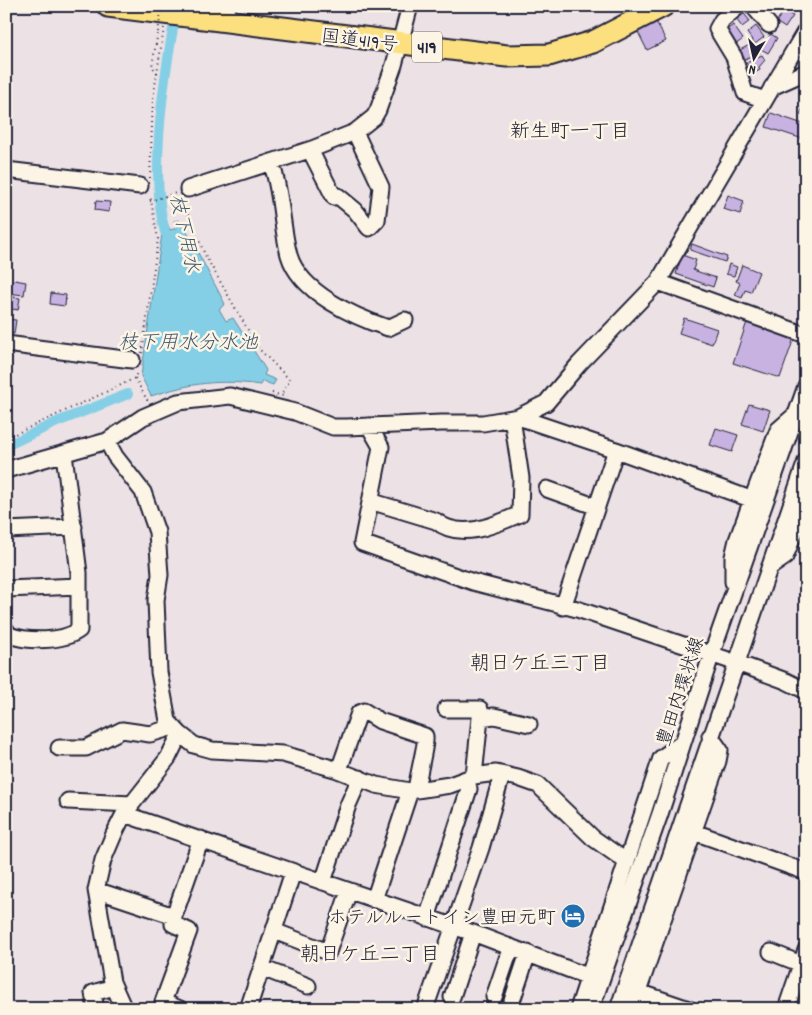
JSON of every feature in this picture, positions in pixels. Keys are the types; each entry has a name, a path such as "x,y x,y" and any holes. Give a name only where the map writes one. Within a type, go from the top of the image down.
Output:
{"highway":[{"name":"国道419号","path":"108,6 170,15 225,14 401,44 507,56 549,55 593,42 663,6"}],"street":[{"path":"188,188 310,150 355,132 374,117 401,44 410,6"},
{"path":"739,6 722,20 717,29 734,57 745,93 769,93 806,72"},
{"path":"754,6 769,25"},
{"path":"6,470 107,441 143,418 178,402 230,396 295,412 333,427 483,423 515,418 546,403 579,364 658,282 806,30"},
{"path":"310,150 334,197 338,196 355,210 369,228 377,220 381,187 355,132"},
{"path":"271,162 278,180 290,257 301,276 312,288 342,310 388,328 405,320"},
{"path":"6,170 146,184"},
{"path":"658,282 806,335"},
{"path":"6,344 137,361"},
{"name":"豊田内環状線","path":"591,1009 733,592 806,386"},
{"path":"733,592 733,556 778,430 796,415"},
{"path":"515,418 616,450 753,500"},
{"path":"370,502 436,521 443,527 464,531 498,524 520,514 521,478 515,418"},
{"path":"369,426 381,447 362,543 473,582 577,609 736,663 786,681 806,691"},
{"path":"107,441 114,456 143,492 157,532 160,575 156,600 159,672 168,721 176,731 194,745 212,750 282,754 338,770 376,785 413,790 450,785 496,773 538,785 593,838 627,862"},
{"path":"564,607 616,450"},
{"path":"6,630 8,635 19,638 71,636 79,630 79,586 74,527 64,454"},
{"path":"618,1009 710,736 806,461"},
{"path":"547,489 597,507"},
{"path":"769,568 785,557 805,511"},
{"path":"6,530 74,527"},
{"path":"6,589 79,586"},
{"path":"446,709 480,710 494,716 529,724"},
{"path":"427,918 470,789 480,710"},
{"path":"338,770 358,713 364,711 380,721 425,736 427,740 413,790 374,900"},
{"path":"59,748 86,748 122,730 150,734 176,731"},
{"path":"124,1009 114,987 96,890 103,860 128,809 168,758 176,731"},
{"path":"632,1009 710,786 720,750 710,736"},
{"path":"578,1009 661,758 682,743"},
{"path":"424,1009 454,927 502,775"},
{"path":"323,882 348,805 360,778"},
{"path":"68,801 128,809 201,840 473,933 589,977"},
{"path":"694,832 806,872"},
{"path":"180,1009 163,1002 189,932 173,924 174,916 201,840"},
{"path":"659,886 675,877 681,868"},
{"path":"248,1009 293,872"},
{"path":"96,890 174,916"},
{"path":"274,931 328,952 349,891"},
{"path":"613,904 620,928"},
{"path":"653,905 658,914 660,930"},
{"path":"452,997 473,933"},
{"path":"494,997 511,948"},
{"path":"771,952 803,957 786,1009"},
{"path":"512,1001 528,953"},
{"path":"262,968 308,986"},
{"path":"96,1009 93,993 114,987"},
{"path":"639,992 689,1009"}],"path":[{"path":"157,73 152,66 170,15"},
{"path":"6,435 11,436 135,378 158,239 146,184 153,99 170,15"},
{"path":"150,202 169,195"},
{"path":"165,196 184,208 206,257 258,349 290,380 281,394"}],"water":[{"name":"枝下用水分水池","path":"165,218 170,230 177,228 174,221 179,220 182,227 184,226 225,304 219,309 226,321 233,318 266,370 264,375 276,380 273,385 262,381 260,385 231,382 205,383 151,396 141,376 162,234 158,221"}],"building":[{"path":"788,6 799,6 796,11"},
{"path":"741,10 750,21 742,27 733,15"},
{"path":"784,11 793,16 785,28 776,22"},
{"path":"656,21 666,41 647,50 637,30"},
{"path":"733,25 743,39 735,45 725,31"},
{"path":"756,26 764,37 755,44 747,33"},
{"path":"771,34 777,38 768,53 761,49"},
{"path":"751,44 754,50 758,48 760,53 752,58 751,56 745,59 743,56 740,58 740,50"},
{"path":"801,49 806,51 806,63 797,58"},
{"path":"762,55 765,60 759,67 760,70 752,74 746,62"},
{"path":"806,98 806,117 800,115"},
{"path":"771,113 806,125 806,140 766,127"},
{"path":"728,195 744,201 740,214 723,209"},
{"path":"96,201 110,202 109,212 95,210"},
{"path":"692,244 727,257 725,262 690,250"},
{"path":"682,255 696,260 693,270 716,278 713,287 676,274"},
{"path":"729,264 737,267 734,276 726,274"},
{"path":"742,265 759,272 751,292 745,290 742,298 735,295 740,283 736,281"},
{"path":"9,279 26,282 24,295 7,293"},
{"path":"51,293 66,295 65,306 50,304"},
{"path":"6,296 20,298 18,310 6,308"},
{"path":"684,318 717,329 712,344 679,333"},
{"path":"6,319 16,320 14,334 6,333"},
{"path":"747,322 794,338 780,378 733,363"},
{"path":"749,404 770,410 763,431 742,424"},
{"path":"716,428 738,435 732,452 710,445"}],"waterway":[{"name":"枝下用水","path":"165,232 160,208 158,153 163,94 176,13"},
{"name":"枝下用水","path":"6,446 57,422 128,394"}],"place":[{"name":"ホテルルートイン豊田元町","path":"573,916"}],"district":[{"name":"新生町一丁目","path":"570,130"},
{"name":"朝日ケ丘三丁目","path":"540,662"},
{"name":"朝日ケ丘二丁目","path":"370,953"}]}
